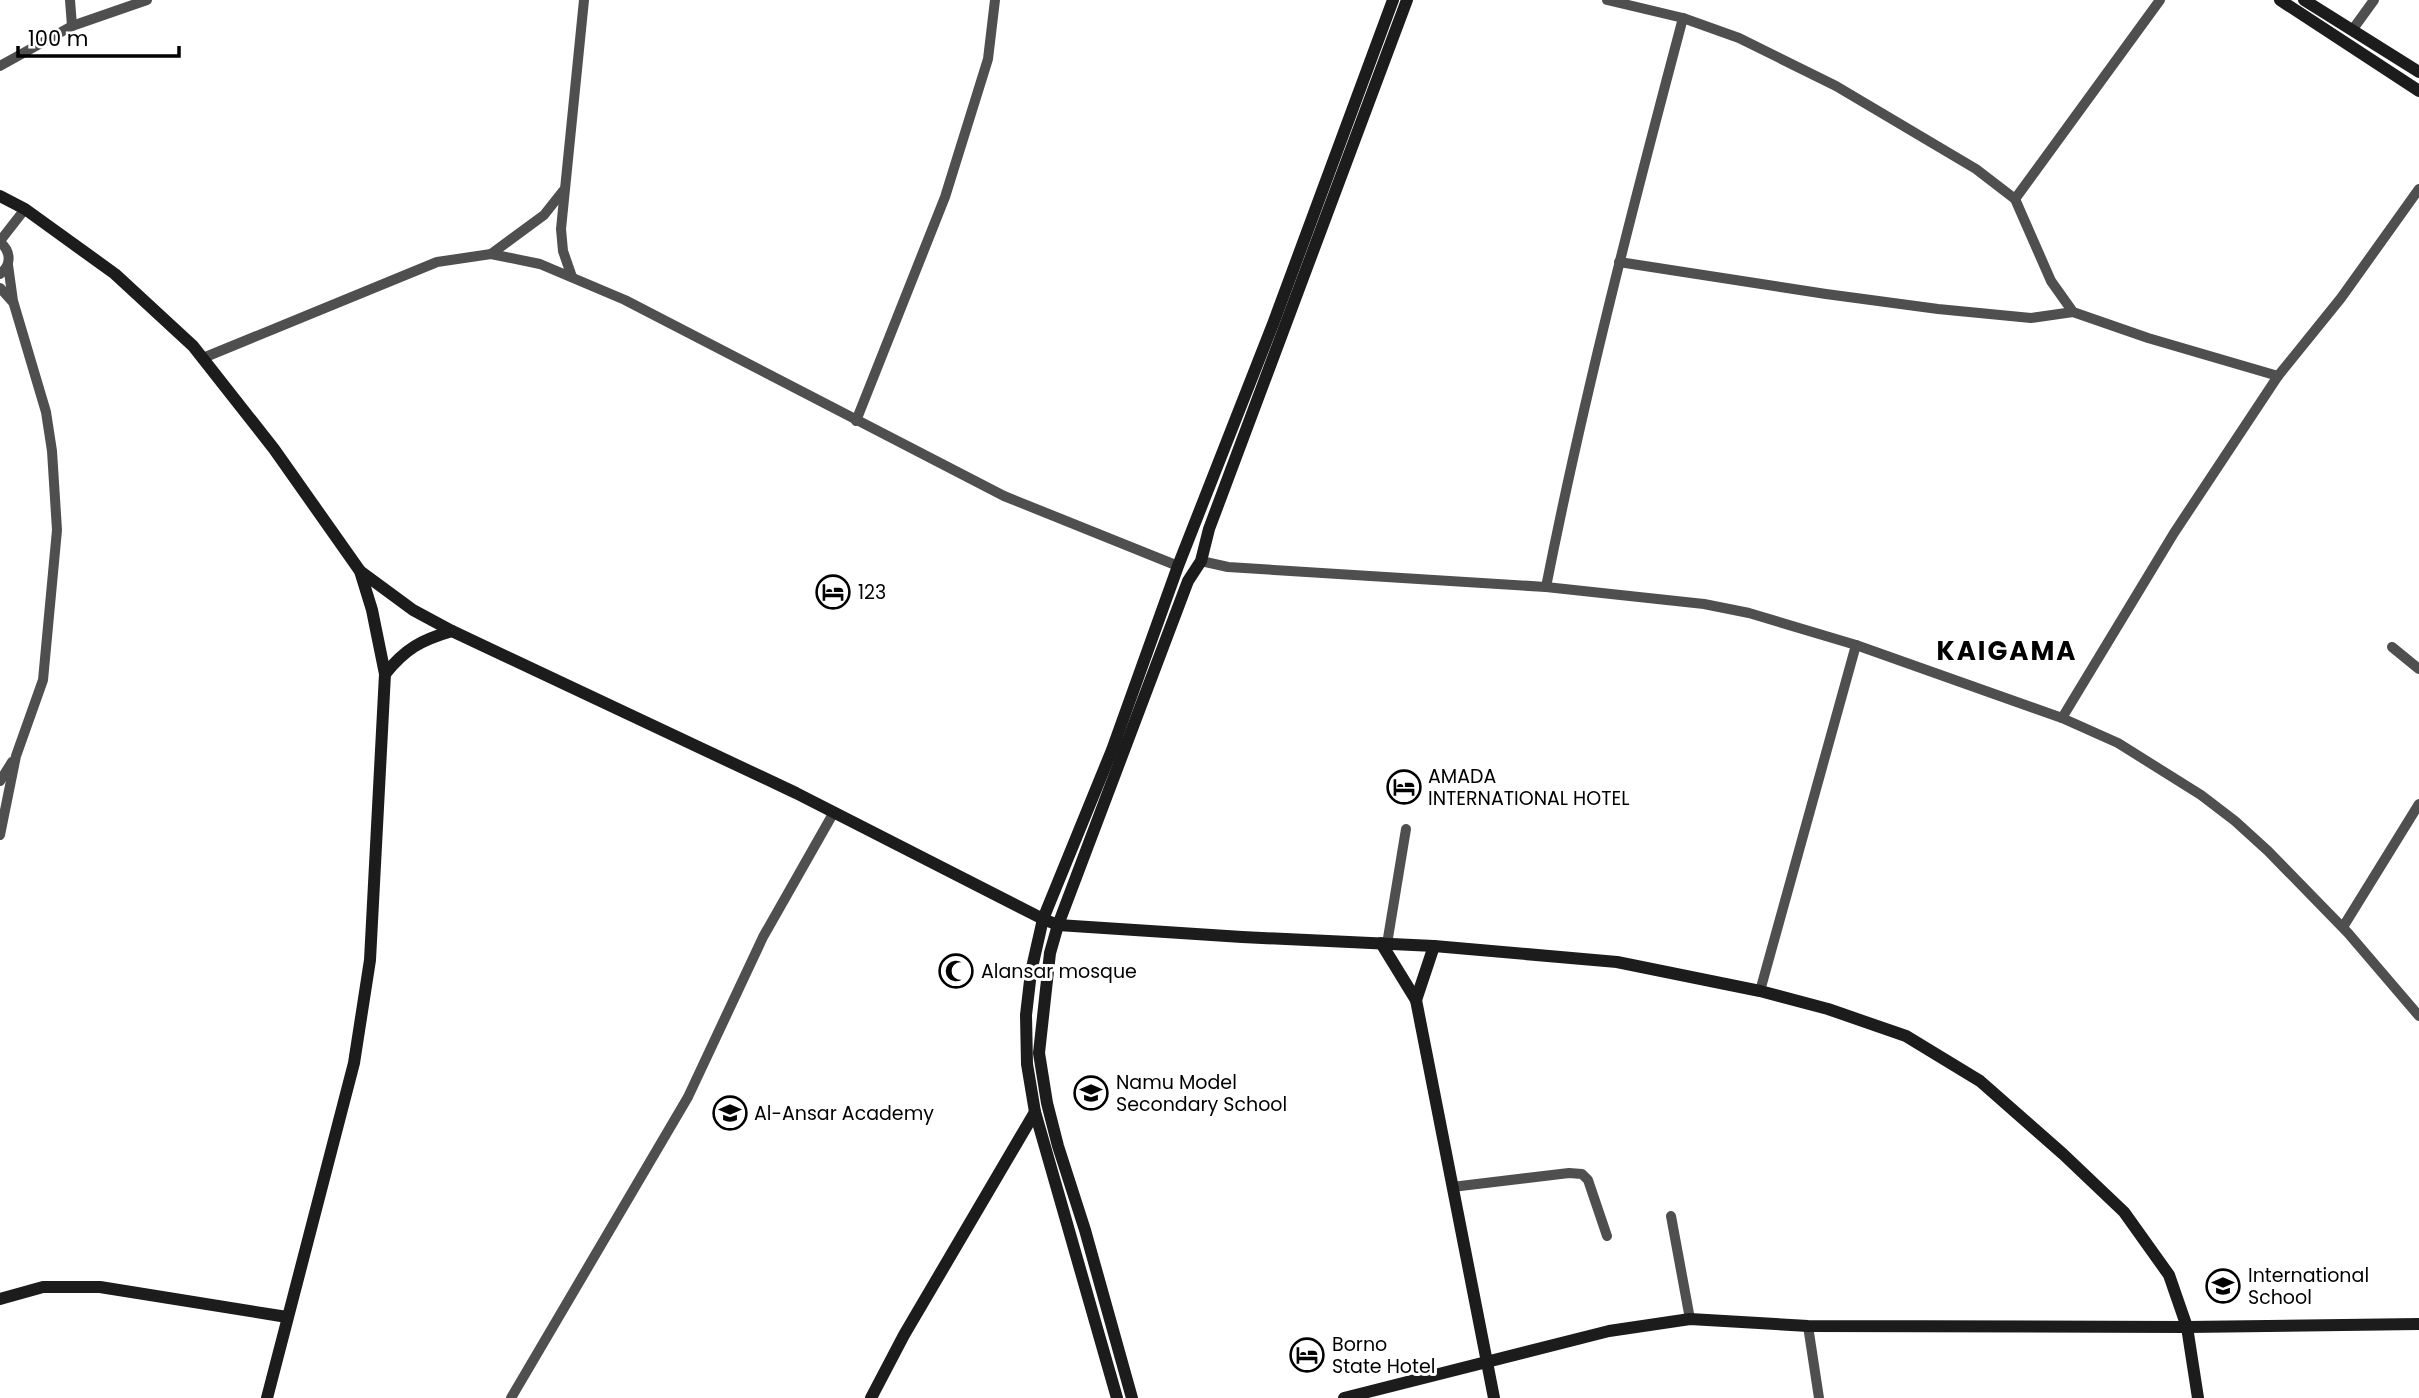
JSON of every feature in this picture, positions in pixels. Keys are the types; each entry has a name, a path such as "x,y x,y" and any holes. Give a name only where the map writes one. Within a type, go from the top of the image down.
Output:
{"street":[{"path":"70,0 72,26"},
{"path":"0,66 72,26 147,0"},
{"path":"572,277 563,251 564,190 584,0"},
{"path":"856,421 945,197 988,59 995,0"},
{"path":"1117,1398 1035,1112 1027,1064 1026,1015 1031,972 1043,919 1112,750 1178,566 1273,324 1393,0"},
{"path":"1132,1398 1047,1104 1039,1053 1048,964 1058,925 1188,581 1201,561 1209,529 1407,0"},
{"path":"1607,0 1683,18 1739,38 1836,86 1976,169 2015,199 2051,281 2073,312"},
{"path":"2015,199 2160,0"},
{"path":"2280,0 2419,91"},
{"path":"2304,0 2419,72"},
{"path":"2353,30 2374,0"},
{"path":"1546,587 1567,478 1619,262 1683,18"},
{"path":"2062,718 2174,533 2278,376 2341,298 2419,189"},
{"path":"491,254 544,215 564,190"},
{"path":"0,196 24,209 115,274 203,358 274,449 360,571 372,610 385,674 371,946 363,1015 354,1063 267,1398"},
{"path":"0,835 16,756 44,680 57,530 52,451 46,412 13,301 8,252 0,241 24,209"},
{"path":"203,358 437,262 491,254 540,264 625,300 1004,496 1178,566"},
{"path":"1619,262 1938,309 2031,318 2073,312 2148,338 2278,376"},
{"path":"0,274 8,265"},
{"path":"0,288 13,301"},
{"path":"1201,561 1228,567 1546,587 1704,604 1749,613 1856,645 2062,718 2118,743 2209,801 2268,851 2343,927 2419,1016"},
{"path":"360,571 413,610 452,631 834,812 1058,925 1434,946 1617,962 1760,991 1828,1009 1906,1036 1980,1081 2124,1212 2169,1275 2187,1327 2197,1398"},
{"path":"385,674 400,656 425,639 452,631"},
{"path":"1760,991 1856,645"},
{"path":"2392,647 2419,669"},
{"path":"0,781 16,756"},
{"path":"2343,927 2419,804"},
{"path":"511,1398 688,1097 763,937 834,812"},
{"path":"1406,829 1384,943 1416,1000 1493,1398"},
{"path":"1416,1000 1434,946"},
{"path":"871,1398 904,1335 1035,1112"},
{"path":"1452,1187 1569,1173 1582,1174 1588,1180 1607,1236"},
{"path":"1671,1216 1690,1319"},
{"path":"0,1299 43,1287 100,1287 287,1317"},
{"path":"1344,1398 1609,1331 1690,1319 1808,1326 2187,1327 2419,1324"},
{"path":"1808,1326 1819,1398"}],"place":[{"name":"123","path":"833,592"},
{"name":"AMADA INTERNATIONAL HOTEL","path":"1404,787"},
{"name":"Alansar mosque","path":"956,971"},
{"name":"Namu Model Secondary School","path":"1091,1093"},
{"name":"Al-Ansar Academy","path":"730,1113"},
{"name":"International School","path":"2223,1286"},
{"name":"Borno State Hotel","path":"1307,1355"}],"district":[{"name":"KAIGAMA","path":"2007,651"}]}
